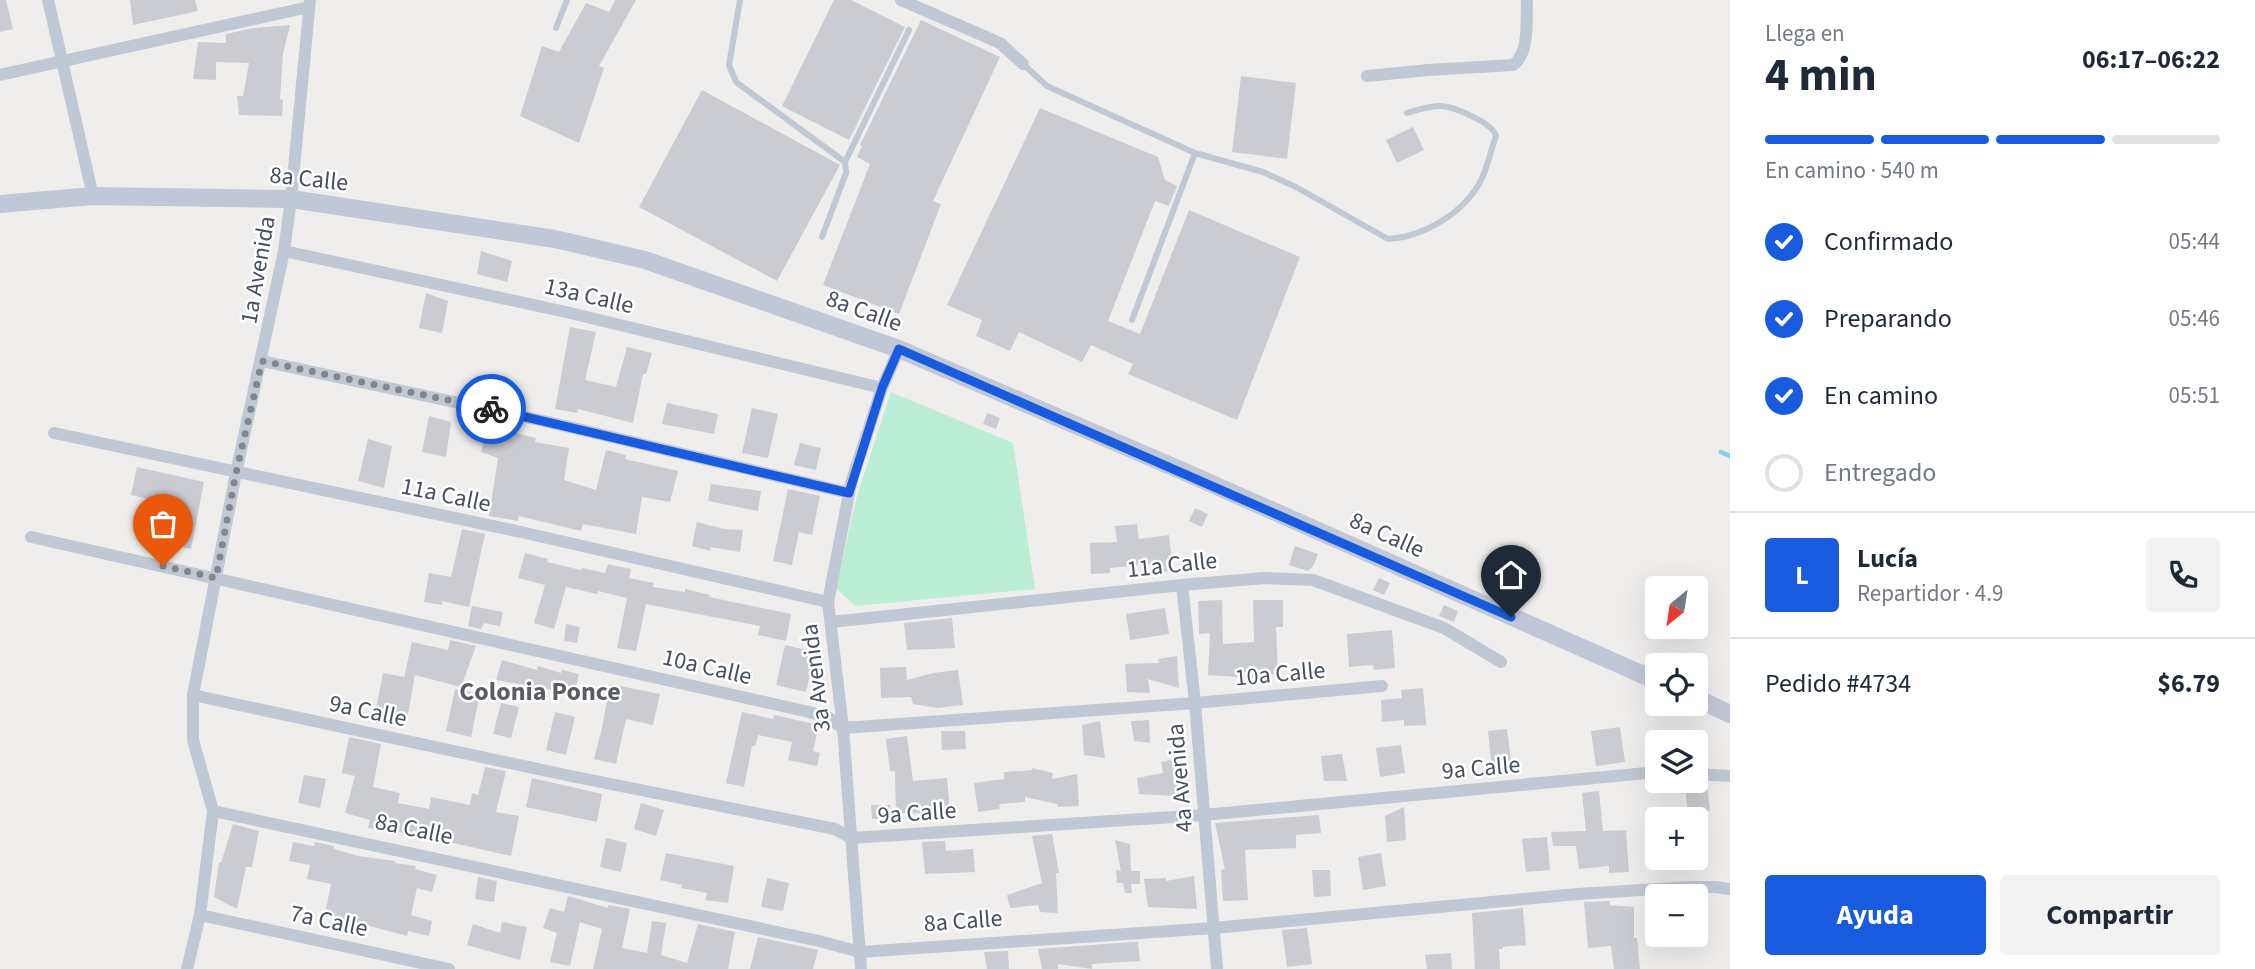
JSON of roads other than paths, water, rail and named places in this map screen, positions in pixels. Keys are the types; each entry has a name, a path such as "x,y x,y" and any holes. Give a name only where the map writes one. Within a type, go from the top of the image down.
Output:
{"street":[{"path":"48,0 93,196"},
{"path":"901,0 1000,43 1023,64"},
{"path":"1367,76 1513,65 1520,60 1524,51 1527,0"},
{"path":"0,75 310,3"},
{"name":"1a Avenida","path":"187,969 200,915 213,811 193,740 193,695 236,473 284,250 292,199 310,3"},
{"name":"8a Calle","path":"0,204 93,196 292,199 555,239 645,260 899,349 1645,676"},
{"name":"13a Calle","path":"284,250 566,312 882,388"},
{"name":"3a Avenida","path":"862,969 843,728 828,602 849,493 882,388 899,349"},
{"path":"262,361 544,421 849,493"},
{"name":"11a Calle","path":"54,433 508,529 828,602"},
{"name":"10a Calle","path":"31,537 809,712 829,718 843,728 1195,703 1382,686"},
{"name":"11a Calle","path":"831,622 1182,585 1265,578 1313,580 1444,628 1501,662"},
{"name":"4a Avenida","path":"1182,585 1195,703 1217,969"},
{"name":"9a Calle","path":"193,695 561,775 835,829 851,838 1204,815 1645,773"},
{"path":"1708,704 1730,714"},
{"path":"1708,775 1730,776"},
{"name":"8a Calle","path":"213,811 860,952 1214,928 1578,894 1689,887 1730,889"},
{"name":"7a Calle","path":"200,915 449,969"}],"lane":[{"path":"556,28 567,0"},
{"path":"740,0 729,65 736,82 845,162"},
{"path":"822,237 846,173 845,162 909,30"},
{"path":"1023,64 1047,86 1195,153 1263,173 1296,187 1388,239 1402,238 1434,226 1462,205 1481,180 1496,136 1495,130 1487,124 1449,107 1437,106 1407,113"},
{"path":"1132,320 1195,153"}],"waterway":[{"path":"1721,452 1730,456"}],"district":[{"name":"Colonia Ponce","path":"540,691"}]}
